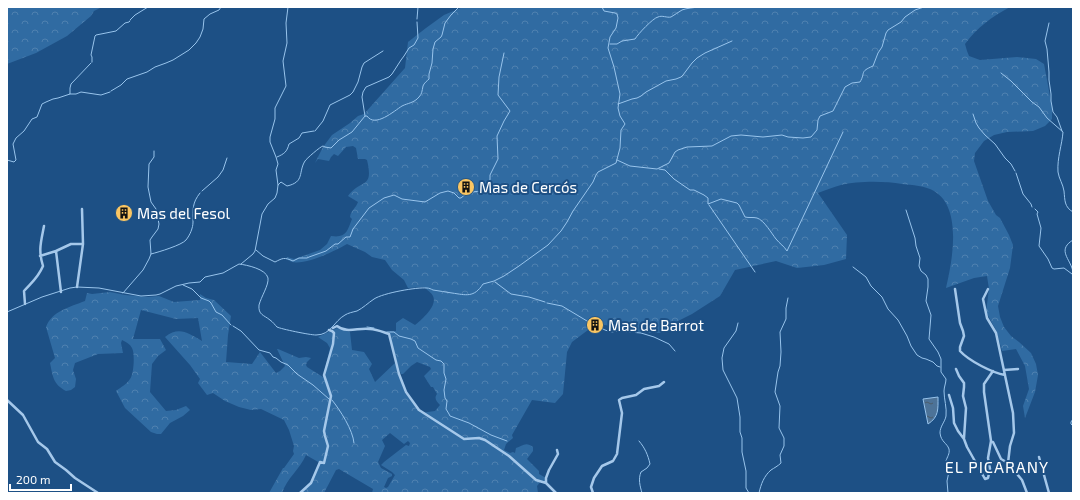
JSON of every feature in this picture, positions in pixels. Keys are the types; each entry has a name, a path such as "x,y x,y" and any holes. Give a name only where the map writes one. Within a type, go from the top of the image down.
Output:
{"street":[{"path":"77,287 83,244 82,209"},
{"path":"25,304 24,291 36,279 43,266 40,256 40,244 44,226"},
{"path":"40,256 71,244 83,244"},
{"path":"56,251 61,292"},
{"path":"955,289 960,323 964,336 960,351 968,358 993,371 1005,375"},
{"path":"988,289 983,299 987,318 996,334 1013,413 1014,433 1010,446 1008,464"},
{"path":"333,328 337,326 344,330 369,328 389,334 399,374 406,392 419,410 464,439 479,438 485,440 509,456 536,480 546,483 556,493"},
{"path":"300,493 311,482 320,462 324,464 328,446 324,430 331,396 324,375 333,344 334,333 329,330"},
{"path":"956,369 964,383 963,396 966,408 964,439"},
{"path":"1004,370 1018,369"},
{"path":"949,395 953,408 954,423 985,479 988,478 990,469 988,458 990,441 984,384 993,371"},
{"path":"593,493 592,482 594,478 602,466 613,461 617,454 622,413 619,400 636,395 644,389 658,386 664,382"},
{"path":"7,400 23,415 38,442 47,449 55,462 75,478 98,493"},
{"path":"990,441 993,442 1001,459 1008,464 1022,480 1027,493"},
{"path":"546,483 549,470 558,452"},
{"path":"1039,456 1049,493"}],"green space":[{"path":"7,7 102,7 94,11 91,16 67,36 36,53 7,64"},
{"path":"463,7 1010,7 985,23 965,44 969,56 980,60 1017,57 1036,59 1044,64 1052,107 1052,119 1045,126 1033,131 1007,132 994,135 984,141 975,153 974,161 988,201 996,215 1000,218 1013,245 1010,268 998,306 1004,327 1011,336 1031,353 1036,364 1038,375 1035,392 1025,418 1023,406 1029,389 1025,366 1016,349 1002,351 996,330 986,312 989,289 987,276 974,278 946,288 951,264 953,236 949,210 943,199 931,189 914,185 879,182 848,184 818,193 847,235 846,259 824,265 797,268 776,261 735,270 720,296 692,314 672,324 673,326 660,333 644,333 605,325 592,327 572,342 567,352 563,394 555,403 532,400 512,435 513,438 506,444 504,450 510,453 515,453 516,448 524,444 531,445 533,447 533,451 527,459 539,471 539,474 546,478 545,482 541,481 537,486 538,493 372,493 373,489 339,469 336,470 324,493 300,493 310,482 320,463 306,455 282,493 269,493 283,468 294,454 294,446 289,430 284,420 261,409 251,410 239,407 225,401 213,393 207,395 198,383 200,379 190,365 165,337 179,331 188,333 202,341 198,318 176,319 141,310 133,339 160,339 166,350 158,356 152,364 150,392 166,411 176,410 186,406 190,410 183,416 170,423 161,434 151,432 125,408 116,391 129,381 133,368 134,354 132,348 129,344 122,340 121,343 123,353 98,354 75,363 73,370 76,379 75,387 66,391 58,386 54,380 50,363 55,358 46,327 57,313 85,301 87,293 92,294 110,292 148,297 159,296 174,302 200,300 200,294 206,298 214,300 231,316 226,362 252,364 260,352 276,373 285,366 278,349 299,358 311,358 307,362 307,367 323,377 330,348 327,343 318,337 337,328 350,332 352,350 364,352 372,364 369,369 375,382 395,363 405,393 421,413 435,411 440,405 436,400 437,394 424,376 431,369 430,367 417,362 401,374 389,334 390,331 396,331 396,323 403,318 415,325 425,316 433,304 434,300 431,293 424,287 408,288 404,280 392,270 385,260 372,257 365,252 347,244 328,254 305,261 292,262 286,259 287,257 294,259 320,250 327,244 331,236 340,236 347,231 352,219 350,217 352,211 358,202 348,196 367,180 369,176 369,169 367,160 358,159 356,148 353,146 346,147 338,156 334,154 329,161 318,159 315,163 323,147 332,135 358,116 364,114 405,68 408,42 444,15","holes":["390,433 404,444 408,441 410,443 409,446 406,445 381,465 395,475 386,488 384,487 388,478 392,476 392,474 381,468 378,462 385,446 382,440"]}],"water":[{"path":"938,397 938,409 936,416 928,424 923,399"}],"waterway":[{"path":"130,20 148,7"},
{"path":"111,91 127,79 173,60 189,50 200,37 204,19 210,14 219,10 221,7"},
{"path":"278,185 276,170 278,164 270,142 270,137 275,119 275,108 286,86 283,61 287,43 286,23 288,7"},
{"path":"417,19 418,7"},
{"path":"241,264 255,251 262,214 268,204 275,198 278,185 281,182 287,186 296,182 299,179 303,165 308,158 323,146 331,148 339,140 352,132 365,116 370,119 379,119 390,115 402,106 415,101 420,96 423,85 429,79 435,42 441,37 445,23 459,7"},
{"path":"7,312 42,297 77,287 99,288 141,296 156,295 176,286 200,282 205,277 223,273 239,264 251,266 267,275 268,281 259,305 259,311 262,314 277,327 313,335 325,333 345,315 357,311 378,297 392,293 408,289 428,288 461,294 473,294 483,284 504,276 548,245 561,231 598,172 616,163 620,148 621,130 625,124 620,116 618,108 620,94 608,48 610,37 616,28 618,18 617,14 604,11 602,7"},
{"path":"610,44 617,44 622,41 635,39 649,23 658,17 671,17 682,10 698,7"},
{"path":"709,7 719,7"},
{"path":"617,160 630,166 657,169 669,163 675,152 678,150 687,147 712,146 731,136 741,135 763,137 782,135 788,137 811,137 817,130 820,116 833,111 845,87 852,83 860,82 864,71 873,66 888,30 901,22 915,10 924,7"},
{"path":"92,62 91,55 95,36 116,31 125,23 130,21"},
{"path":"365,116 362,97 363,92 366,87 389,77 392,74 409,48 414,45 418,38 417,22"},
{"path":"1049,23 1045,41 1051,101 1053,112 1057,117 1062,131"},
{"path":"618,104 637,98 666,81 681,77 697,58 732,41"},
{"path":"315,131 323,121 330,105 353,92 364,63 383,51"},
{"path":"256,250 263,256 275,262 284,258 293,261 299,258 307,258 326,251 346,237 350,237 353,229 369,208 384,198 394,195 402,199 425,202 440,193 448,191 454,193 459,198 474,192 488,193 490,175 498,159 497,136 510,111 498,95 499,77 504,53"},
{"path":"7,160 14,162 16,160 13,144 16,138 24,131 32,119 37,117 42,104 70,94 71,84 91,63"},
{"path":"1001,73 1039,107 1047,118 1063,132 1058,162 1058,172 1066,203 1068,208 1073,212"},
{"path":"70,94 81,92 101,95 110,92"},
{"path":"973,114 979,128 995,144 1015,171"},
{"path":"277,157 282,155 289,144 299,138 302,133 314,131"},
{"path":"659,169 665,170 674,179 690,190 694,190 704,195 708,198 708,204 721,199 737,203 745,217 760,219 787,251 843,132"},
{"path":"123,293 143,270 151,254 150,240 158,229 159,224 156,209 151,202 148,187 149,164 154,157 154,151"},
{"path":"202,191 218,177 223,170 227,158"},
{"path":"1016,173 1023,194 1032,207"},
{"path":"151,254 165,250 186,240 192,227 194,203 200,193"},
{"path":"709,205 755,272"},
{"path":"1035,209 1038,212 1037,214 1041,228 1039,246 1052,268 1064,268 1072,274"},
{"path":"906,210 920,258 919,266 921,271 928,279 926,301 931,315 929,339 941,359 941,372 946,379 944,391 946,416 940,433 949,449 949,454 946,461 950,467 947,481 948,493"},
{"path":"1073,240 1068,243 1065,250 1073,270 1073,281"},
{"path":"853,267 866,277 871,286 882,297 888,309 898,320 917,355 940,367"},
{"path":"495,282 511,294 529,297 545,302"},
{"path":"183,285 192,289 201,298 209,301 216,312 222,315 231,325"},
{"path":"759,493 766,475 781,463 780,455 784,446 784,438 779,428 780,406 775,392 780,366 780,332 786,319 788,298"},
{"path":"547,303 562,306 587,321 611,332 618,331 641,333 654,337 669,344 675,351"},
{"path":"738,323 736,331 724,348 722,358 723,370 737,398 740,417 740,432 742,438 742,452 746,471 746,488 749,493"},
{"path":"233,326 241,331 259,350 270,353 273,357 288,365 329,399"},
{"path":"367,327 374,328"},
{"path":"387,332 394,332 399,336 415,341 418,348 444,364 446,379 444,390 447,401 446,409 450,416 469,423 491,435 507,441"},
{"path":"332,400 349,426 354,443"},
{"path":"1073,419 1071,422 1073,426"},
{"path":"639,441 646,452 650,464 641,472 640,475 642,493"}],"place":[{"name":"Mas de Cercós","path":"466,187"},
{"name":"Mas del Fesol","path":"124,213"},
{"name":"Mas de Barrot","path":"595,325"}],"district":[{"name":"EL PICARANY","path":"997,466"}]}
